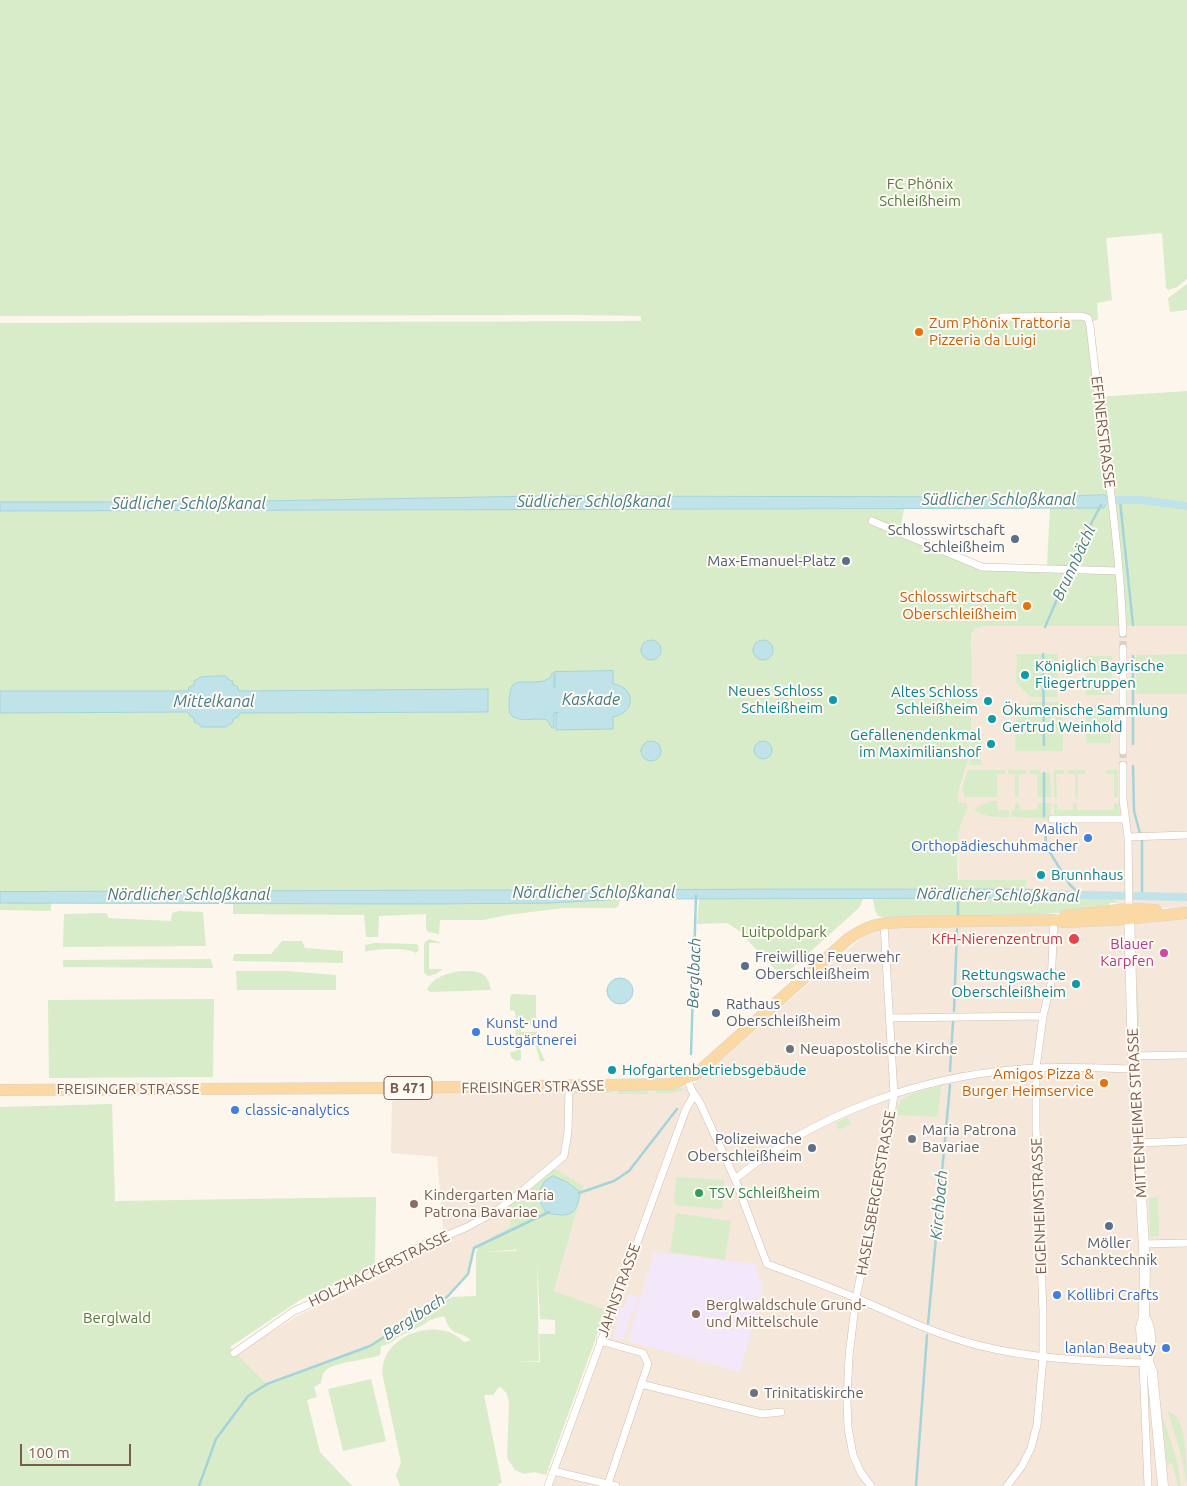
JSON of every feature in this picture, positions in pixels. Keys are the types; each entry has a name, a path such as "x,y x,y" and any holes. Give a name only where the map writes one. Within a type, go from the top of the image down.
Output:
{"main road":[{"name":"B 471","path":"1129,909 1187,912"},
{"name":"FREISINGER STRASSE","path":"0,1090 663,1085 688,1079 696,1074 848,939 866,928 884,924 1054,920 1071,922 1129,909"},
{"name":"MITTENHEIMER STRASSE","path":"1129,909 1133,1056 1143,1244 1144,1316 1150,1326 1150,1350 1146,1362 1152,1372 1163,1486"}],"street":[{"name":"EFFNERSTRASSE","path":"1000,317 1081,316 1088,318 1113,510 1123,633"},
{"path":"872,521 982,567 1119,571"},
{"path":"1123,648 1123,751"},
{"path":"1123,766 1123,800 1126,819 1132,836 1129,909"},
{"path":"1052,819 1126,819"},
{"path":"1132,836 1187,836"},
{"name":"EIGENHEIMSTRASSE","path":"1007,1486 1022,1466 1031,1448 1037,1425 1043,1358 1036,1068 1043,1016 1052,984 1054,920"},
{"name":"HASELSBERGERSTRASSE","path":"871,1486 861,1473 848,1428 848,1376 856,1298 884,1162 894,1095 884,924"},
{"path":"890,1018 1043,1016"},
{"path":"1133,1056 1187,1055"},
{"path":"735,1179 809,1130 852,1109 930,1084 958,1078 1036,1068 1135,1069"},
{"path":"688,1079 735,1179 767,1264 856,1298 901,1319 975,1345 1043,1358 1146,1362"},
{"name":"HOLZHACKERSTRASSE","path":"234,1353 294,1311 362,1281 423,1246 493,1213 514,1198 564,1156 568,1132 569,1086"},
{"name":"JAHNSTRASSE","path":"548,1486 686,1109 694,1095"},
{"path":"1139,1143 1187,1142"},
{"path":"1143,1244 1187,1243"},
{"path":"600,1341 642,1353 648,1364 608,1484"},
{"name":"MITTENHEIMER STRASSE","path":"1146,1362 1148,1486"},
{"path":"641,1384 762,1414 781,1412"},
{"path":"553,1471 616,1486"}],"shaded area":[{"path":"985,626 1187,626 1187,909 1152,907 1117,909 1115,895 1043,894 1042,890 1023,889 959,889 958,836 962,817 968,809 959,803 957,797 967,766 971,634 976,628"},
{"path":"1187,915 1187,1486 551,1486 612,1312 554,1292 584,1186 474,1248 468,1274 447,1297 370,1346 267,1384 236,1353 301,1314 365,1285 444,1242 437,1157 391,1153 392,1101 447,1090 562,1086 691,1086 869,931 889,928"},
{"name":"Berglwaldschule Grund- und Mittelschule","path":"654,1252 755,1264 763,1288 740,1372 628,1341"},
{"path":"629,1294 640,1298 634,1312 632,1311 623,1341 613,1338 618,1325 615,1324 621,1307 624,1308"}],"green space":[{"name":"FC Phönix Schleißheim","path":"0,0 1187,0 1187,279 1177,287 1168,290 1166,288 1162,233 1106,238 1112,300 1097,303 1098,319 1087,324 1096,397 1187,391 1187,626 985,626 976,628 971,634 972,712 970,743 958,798 959,803 966,803 968,809 959,834 957,853 958,880 1027,880 1025,888 0,892 0,511 904,509 900,531 984,565 1047,565 1050,507 1104,508 1105,495 1051,497 541,496 206,502 0,502 0,323 641,321 641,316 0,316"},
{"path":"1187,284 1187,310 1170,312 1168,298"},
{"path":"1017,654 1058,654 1057,697 1030,697 1016,682"},
{"path":"1187,654 1187,694 1136,694 1136,655"},
{"path":"1086,656 1112,656 1112,695 1086,695"},
{"path":"1029,702 1063,702 1063,751 1015,751 1016,717"},
{"path":"1086,705 1111,705 1111,743 1086,743"},
{"path":"974,733 982,733 981,756 978,757 982,765 970,765 972,735"},
{"path":"968,770 1005,770 1005,774 997,774 997,797 965,797 962,789"},
{"path":"1008,770 1026,770 1026,774 1019,774 1019,797 1015,797 1015,774 1008,774"},
{"path":"1030,770 1050,773 1051,797 1037,797 1037,774 1030,774"},
{"path":"1054,770 1064,770 1064,774 1056,774 1057,797 1054,797"},
{"path":"1067,770 1085,770 1085,774 1078,774 1078,797 1075,797 1075,774 1068,774"},
{"path":"1106,770 1118,770 1118,797 1114,797 1114,774 1106,774"},
{"path":"990,801 997,801 998,810 1009,810 1009,817 986,815 974,809"},
{"path":"1019,803 1020,810 1037,810 1037,803 1051,803 1048,820 1011,817 1012,810 1015,810 1015,804"},
{"path":"1073,803 1077,803 1077,810 1114,810 1114,803 1119,804 1120,816 1054,816 1054,804 1057,804 1057,810 1073,810"},
{"path":"1043,894 1115,895 1116,903 1109,903 1110,908 1023,916 886,918 878,916 873,899 1042,898"},
{"path":"620,899 619,905 616,908 563,908 483,920 440,920 439,934 428,932 426,929 426,914 379,916 378,937 366,937 364,915 233,914 233,904"},
{"name":"Luitpoldpark","path":"699,899 863,899 860,907 782,977 738,930 727,923 697,924"},
{"path":"0,903 51,903 51,911 0,910"},
{"path":"179,911 203,912 206,946 63,947 64,914 106,913 109,918 171,921 172,913"},
{"path":"429,939 442,943 429,943 429,969 442,970 428,976 424,973 424,946 425,942"},
{"path":"282,941 302,941 305,948 343,951 343,963 233,961 234,954 271,954"},
{"path":"375,943 416,944 419,950 416,953 398,949 365,952 365,945"},
{"path":"211,959 213,968 63,967 63,960"},
{"path":"236,971 286,971 336,975 336,990 237,990"},
{"path":"461,971 481,973 490,984 491,990 430,992 427,990 437,979 446,974"},
{"path":"1136,990 1138,990 1140,1052 1137,1052"},
{"path":"512,994 536,995 536,1025 521,1025 521,1032 537,1032 539,1048 545,1061 540,1061 533,1036 521,1036 521,1060 516,1061 511,1057 510,1052 516,1051 515,1011 510,1010 510,997"},
{"path":"214,999 213,1077 49,1078 48,1000"},
{"path":"941,1086 938,1117 896,1115 899,1103 906,1097"},
{"path":"682,1088 686,1090 656,1093 657,1090"},
{"path":"619,1090 647,1090 649,1094 616,1094"},
{"path":"575,1091 612,1091 612,1093 573,1094"},
{"name":"Berglwald","path":"112,1104 115,1201 376,1197 375,1266 300,1300 230,1347 268,1385 370,1346 452,1297 476,1296 476,1252 478,1245 510,1227 511,1200 555,1169 584,1186 554,1291 612,1312 601,1318 601,1324 546,1475 534,1472 524,1474 515,1470 507,1458 509,1403 507,1394 501,1387 493,1395 484,1395 502,1483 498,1484 499,1486 400,1486 396,1475 401,1463 383,1377 383,1363 389,1350 399,1341 412,1334 426,1330 440,1330 453,1334 464,1342 471,1340 452,1331 444,1316 430,1320 389,1344 381,1346 380,1355 329,1368 323,1374 321,1383 314,1387 317,1397 307,1400 320,1452 352,1486 0,1486 0,1107","holes":["516,1248 516,1251 478,1252 515,1250","537,1263 540,1319 555,1320 555,1334 539,1334 540,1362 519,1362 539,1361"]},
{"path":"848,1117 851,1124 839,1130 836,1123"},
{"name":"TSV Schleißheim","path":"676,1177 724,1180 722,1209 674,1205"},
{"path":"1158,1197 1159,1236 1150,1237 1149,1198"},
{"path":"676,1213 731,1221 725,1260 670,1252"},
{"path":"371,1379 386,1441 343,1451 328,1389"},
{"path":"1168,1412 1174,1414 1179,1421 1185,1442 1187,1486 1182,1458"},
{"path":"1162,1414 1177,1461 1181,1486 1178,1486 1172,1463 1167,1464"}],"water":[{"path":"1105,495 1108,501 1104,508 0,511 0,502 206,502 541,496 1051,497"},
{"path":"651,640 658,643 661,650 658,657 651,660 644,657 641,650 644,643"},
{"path":"763,640 770,643 773,650 770,657 763,660 756,657 753,650 756,643"},
{"name":"Kaskade","path":"613,671 613,684 621,686 626,690 630,700 626,711 621,715 613,717 613,729 556,730 556,713 559,712 554,713 554,728 552,728 547,720 520,719 510,714 509,696 513,685 517,683 544,681 554,673 555,688 555,672"},
{"name":"Mittelkanal","path":"226,676 229,680 233,681 233,685 237,686 239,691 488,689 488,712 240,713 226,727 201,727 194,722 194,718 188,712 0,713 0,691 188,691 189,687 194,685 194,681 201,677"},
{"path":"651,741 658,744 661,751 658,758 651,761 644,758 641,751 644,744"},
{"path":"759,741 767,741 772,746 770,757 759,759 754,754 754,746"},
{"path":"1023,889 1042,890 1043,898 625,899 551,903 426,904 0,903 0,892"},
{"path":"620,978 629,982 633,991 629,1000 620,1004 611,1000 607,991 611,982"},
{"path":"553,1176 567,1182 580,1192 574,1211 566,1215 546,1213 537,1195 545,1181"}],"waterway":[{"name":"Südlicher Schloßkanal","path":"1107,500 1141,500 1187,506"},
{"path":"1120,501 1133,625"},
{"name":"Brunnbächl","path":"1045,627 1084,537 1101,505"},
{"name":"Brunnbächl","path":"1043,654 1044,745"},
{"path":"1133,656 1133,744"},
{"path":"1133,766 1134,811 1142,841 1142,895"},
{"name":"Brunnbächl","path":"1044,773 1044,816"},
{"name":"Brunnbächl","path":"1045,824 1046,846 1070,885 1080,894"},
{"name":"Nördlicher Schloßkanal","path":"1034,894 1187,897"},
{"name":"Berglbach","path":"691,1054 696,896"},
{"name":"Kirchbach","path":"958,897 958,915"},
{"name":"Kirchbach","path":"954,1011 957,929"},
{"name":"Kirchbach","path":"950,1071 953,1022"},
{"name":"Kirchbach","path":"928,1324 950,1085"},
{"name":"Berglbach","path":"579,1193 614,1181 629,1171 677,1109"},
{"name":"Berglbach","path":"199,1486 216,1439 248,1396 267,1384 370,1346 447,1297 468,1274 474,1248 549,1212"},
{"name":"Kirchbach","path":"916,1486 927,1335"}],"tunnel":[{"path":"1123,633 1123,648"},
{"path":"1123,751 1123,765"}],"place":[{"name":"Zum Phönix Trattoria Pizzeria da Luigi","path":"919,332"},
{"name":"Schlosswirtschaft Schleißheim","path":"1015,539"},
{"name":"Max-Emanuel-Platz","path":"846,561"},
{"name":"Schlosswirtschaft Oberschleißheim","path":"1027,606"},
{"name":"Königlich Bayrische Fliegertruppen","path":"1025,675"},
{"name":"Neues Schloss Schleißheim","path":"833,700"},
{"name":"Altes Schloss Schleißheim","path":"988,701"},
{"name":"Ökumenische Sammlung Gertrud Weinhold","path":"992,719"},
{"name":"Gefallenendenkmal im Maximilianshof","path":"991,744"},
{"name":"Malich Orthopädieschuhmacher","path":"1088,838"},
{"name":"Brunnhaus","path":"1041,875"},
{"name":"KfH-Nierenzentrum","path":"1074,939"},
{"name":"Blauer Karpfen","path":"1164,953"},
{"name":"Freiwillige Feuerwehr Oberschleißheim","path":"745,966"},
{"name":"Rettungswache Oberschleißheim","path":"1076,984"},
{"name":"Rathaus Oberschleißheim","path":"716,1013"},
{"name":"Kunst- und Lustgärtnerei","path":"476,1032"},
{"name":"Neuapostolische Kirche","path":"790,1049"},
{"name":"Hofgartenbetriebsgebäude","path":"612,1070"},
{"name":"Amigos Pizza & Burger Heimservice","path":"1104,1083"},
{"name":"classic-analytics","path":"235,1110"},
{"name":"Maria Patrona Bavariae","path":"912,1139"},
{"name":"Polizeiwache Oberschleißheim","path":"812,1148"},
{"name":"TSV Schleißheim","path":"699,1193"},
{"name":"Kindergarten Maria Patrona Bavariae","path":"414,1204"},
{"name":"Möller Schanktechnik","path":"1109,1226"},
{"name":"Kollibri Crafts","path":"1057,1295"},
{"name":"Berglwaldschule Grund- und Mittelschule","path":"696,1314"},
{"name":"lanlan Beauty","path":"1166,1348"},
{"name":"Trinitatiskirche","path":"754,1393"}]}
